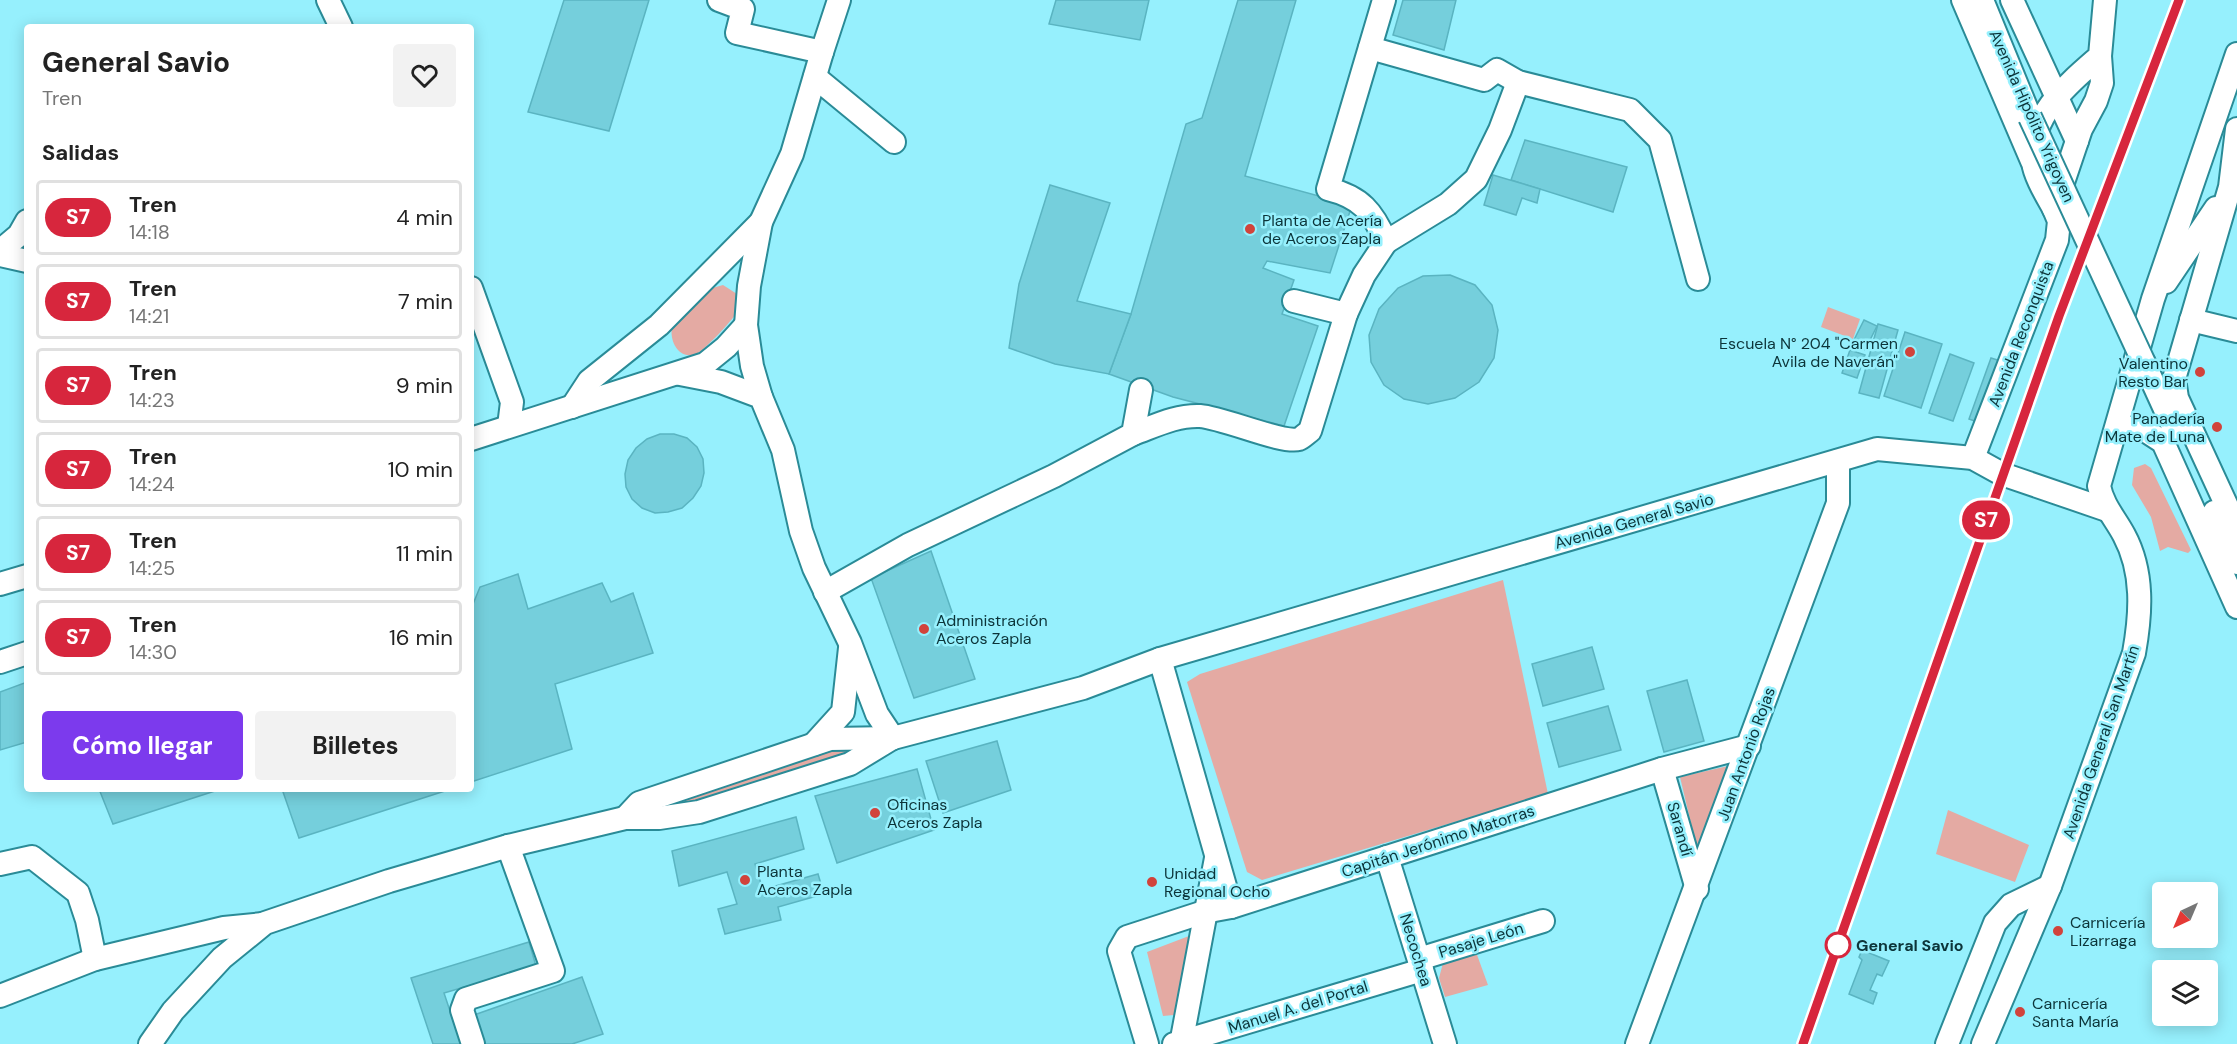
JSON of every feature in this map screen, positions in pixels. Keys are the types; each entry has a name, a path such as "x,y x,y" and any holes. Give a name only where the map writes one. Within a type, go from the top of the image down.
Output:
{"street":[{"path":"328,0 340,24"},
{"path":"719,0 743,9 737,33 822,52"},
{"path":"839,0 792,154 761,222 746,325 752,366 761,397 783,450 801,531 814,568 850,644 877,714 893,738"},
{"path":"1384,0 1328,189 1346,193 1367,209 1386,242"},
{"path":"1963,0 2054,209"},
{"name":"Avenida Hipólito Yrigoyen","path":"1982,0 2030,117 2237,562"},
{"path":"2012,0 2077,141"},
{"path":"2054,209 2077,141 2100,92 2102,83 2100,56 2105,0"},
{"path":"1370,48 1484,80 1497,70 1518,82 1630,110 1660,140 1698,279"},
{"name":"Avenida General San Martín","path":"1983,1044 2050,886 2134,653 2140,621 2134,559 2124,534 2107,510 2099,486 2153,300 2237,54"},
{"path":"2033,164 2036,136 2049,104 2100,56"},
{"path":"815,77 894,142"},
{"path":"825,592 908,544 1054,476 1133,434 1173,419 1199,416 1238,424 1281,439 1299,439 1310,431 1346,314 1364,275 1386,242 1448,204 1476,179 1500,130 1518,82"},
{"path":"2237,129 2234,184 2174,379 2177,398 2237,528"},
{"path":"2185,205 2234,184"},
{"path":"2153,300 2234,184"},
{"name":"Avenida Reconquista","path":"1973,458 2057,240 2059,221 2054,209"},
{"path":"572,407 589,381 659,325 761,222"},
{"path":"0,253 19,235 24,226"},
{"path":"0,253 24,260"},
{"path":"474,296 512,402 509,426"},
{"path":"1294,301 1346,314"},
{"path":"2191,320 2237,331"},
{"path":"474,438 657,378 680,374 705,364 726,347 746,325"},
{"path":"680,374 721,382 761,397"},
{"path":"1133,434 1141,390"},
{"path":"2118,427 2143,429 2163,442 2237,607"},
{"name":"Avenida General Savio","path":"893,738 1083,688 1160,659 1877,449 1973,458 2002,474 2107,510"},
{"name":"Juan Antonio Rojas","path":"1637,1044 1697,889 1838,503 1838,461"},
{"path":"0,584 24,577"},
{"path":"812,745 843,712 850,644"},
{"path":"0,662 24,654"},
{"path":"1160,659 1231,907"},
{"path":"625,818 639,803 812,745 843,737 893,738"},
{"path":"0,996 95,959 224,928 265,923 389,881 508,846 625,818 659,818 699,812 850,764 893,738"},
{"name":"Capitán Jerónimo Matorras","path":"1147,1044 1119,951 1127,937 1204,912 1231,907 1662,769 1749,746"},
{"name":"Sarandí","path":"1662,769 1697,889"},
{"path":"473,1044 462,1010 466,999 553,970 508,846"},
{"path":"0,864 32,857 78,893 87,920 95,959"},
{"path":"1178,1043 1216,857"},
{"name":"Necochea","path":"1387,857 1445,1044"},
{"path":"1974,1044 1949,1040 1995,923 2011,905 2050,886"},
{"name":"Pasaje León","path":"1420,964 1544,921"},
{"path":"150,1044 173,1011 222,958 265,923"},
{"name":"Manuel A. del Portal","path":"1178,1043 1420,964"}],"shaded area":[{"path":"723,285 737,294 736,313 725,328 698,353 686,355 681,353 672,339 672,327 709,289"},
{"path":"1828,307 1860,319 1853,339 1821,327"},
{"path":"2145,464 2151,468 2191,550 2188,553 2168,547 2160,551 2151,517 2132,485 2134,468"},
{"path":"1503,580 1548,794 1262,880 1247,872 1187,682 1200,674"},
{"path":"845,746 851,755 670,810 658,803"},
{"path":"1728,766 1697,849 1680,777"},
{"path":"1948,810 2029,845 2015,882 1936,854"},
{"path":"1189,936 1174,1015 1163,1016 1147,952"},
{"path":"1476,952 1488,985 1445,997 1439,978 1443,963"}],"building":[{"path":"564,0 649,0 609,131 528,112"},
{"path":"1056,0 1149,0 1140,40 1049,24"},
{"name":"Planta de Acería de Aceros Zapla","path":"1238,0 1296,0 1245,176 1352,205 1330,273 1267,261 1263,268 1294,280 1282,314 1318,326 1284,426 1173,397 1109,374 1131,314 1186,124 1202,118"},
{"path":"1403,0 1456,0 1444,50 1393,35"},
{"path":"1525,140 1627,167 1613,212 1511,180"},
{"path":"1493,175 1540,189 1537,203 1522,198 1516,215 1484,205"},
{"path":"1050,185 1110,203 1077,301 1131,314 1109,374 1055,364 1009,348 1019,284"},
{"path":"1450,275 1475,285 1492,305 1498,330 1494,358 1479,382 1455,398 1428,404 1404,399 1384,385 1371,362 1369,335 1379,309 1398,288 1423,276"},
{"path":"1864,320 1877,326 1865,350 1852,344"},
{"path":"1878,324 1898,330 1879,398 1859,393"},
{"path":"1905,332 1942,344 1921,408 1884,396"},
{"path":"1850,350 1865,355 1857,378 1842,373"},
{"path":"1950,354 1974,363 1953,421 1929,413"},
{"path":"1991,358 2004,362 1983,424 1969,419"},
{"path":"660,434 674,434 687,438 697,447 703,459 704,473 701,486 682,508 655,513 642,508 632,499 626,487 625,474 628,460 636,448 647,439"},
{"name":"Administración Aceros Zapla","path":"931,551 975,679 914,698 871,578"},
{"path":"518,574 528,609 602,583 611,602 633,593 653,653 555,684 572,749 474,781 474,602 480,587"},
{"path":"1592,647 1604,689 1543,706 1532,664"},
{"path":"1687,680 1704,741 1664,752 1647,691"},
{"path":"24,683 24,743 0,750 0,692"},
{"path":"1608,706 1621,750 1559,767 1547,723"},
{"name":"Oficinas Aceros Zapla","path":"997,741 1011,790 943,813 926,761"},
{"name":"Oficinas Aceros Zapla","path":"917,769 934,830 837,863 815,796"},
{"path":"100,792 212,792 113,824"},
{"path":"283,792 442,792 299,838"},
{"name":"Planta Aceros Zapla","path":"796,817 804,849 755,864 765,897 774,895 772,887 818,874 824,894 778,907 781,920 725,934 718,909 737,904 727,872 679,886 672,851"},
{"path":"529,942 536,966 444,993 461,1044 433,1044 411,978"},
{"path":"1862,950 1889,961 1882,976 1877,974 1870,990 1877,993 1873,1004 1849,994 1862,960 1859,957"},
{"path":"582,977 603,1034 572,1044 485,1044 474,1015"}],"railway":[{"path":"1803,1044 2064,300 2179,0"}],"train":[{"name":"S7","path":"1803,1044 2059,316 2179,0"}],"place":[{"name":"Planta de Acería de Aceros Zapla","path":"1250,229"},
{"name":"Escuela N° 204 \"Carmen Avila de Naverán\"","path":"1910,352"},
{"name":"Valentino Resto Bar","path":"2200,372"},
{"name":"Panadería Mate de Luna","path":"2217,427"},
{"name":"Administración Aceros Zapla","path":"924,629"},
{"name":"Oficinas Aceros Zapla","path":"875,813"},
{"name":"Planta Aceros Zapla","path":"745,880"},
{"name":"Unidad Regional Ocho","path":"1152,882"},
{"name":"Carnicería Lizarraga","path":"2058,931"},
{"name":"General Savio","path":"1838,945"},
{"name":"Carnicería Santa María","path":"2020,1012"}]}
